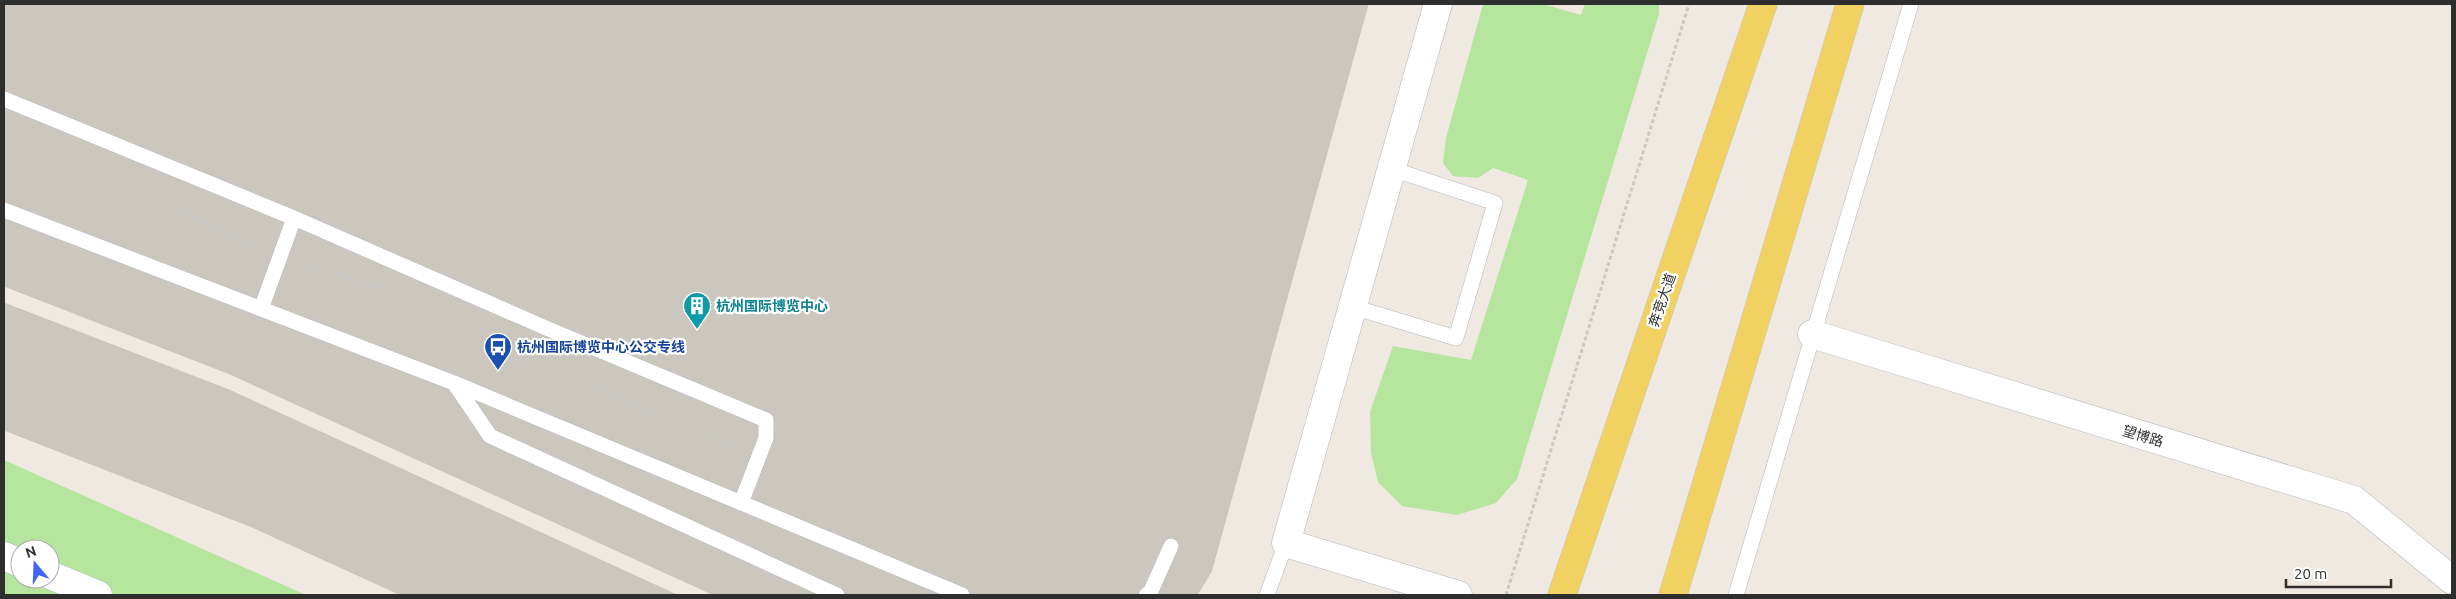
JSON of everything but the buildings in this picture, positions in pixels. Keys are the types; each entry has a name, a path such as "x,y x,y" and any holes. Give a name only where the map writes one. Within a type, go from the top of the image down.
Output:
{"main road":[{"name":"奔竞大道","path":"1562,595 1763,4"},
{"path":"1673,595 1850,4"}],"street":[{"path":"1438,4 1286,543 1458,595"},
{"name":"望博路","path":"1812,334 2354,500 2452,580"},
{"path":"60,579 98,595"}],"lane":[{"path":"1736,595 1911,4"},
{"path":"4,99 294,218 546,328 766,420 766,438 741,503"},
{"path":"1353,307 1456,338 1495,203 1392,169"},
{"path":"4,210 454,383 962,595"},
{"path":"261,309 294,218"},
{"path":"454,383 490,436 837,595"},
{"path":"1268,595 1286,543"},
{"path":"1146,595 1151,591 1171,546"}],"path":[{"path":"1506,595 1689,4"},
{"path":"139,194 280,256 400,294"},
{"path":"587,384 758,459"}],"green space":[{"path":"1483,4 1543,4 1581,15 1585,4 1659,4 1659,14 1517,479 1496,503 1457,515 1402,506 1378,482 1371,453 1370,412 1393,346 1471,360 1528,180 1493,168 1478,178 1453,176 1443,163 1446,138"},
{"path":"4,460 306,595 4,595"}],"place":[{"name":"杭州国际博览中心","path":"697,330"},
{"name":"杭州国际博览中心公交专线","path":"498,371"}]}
